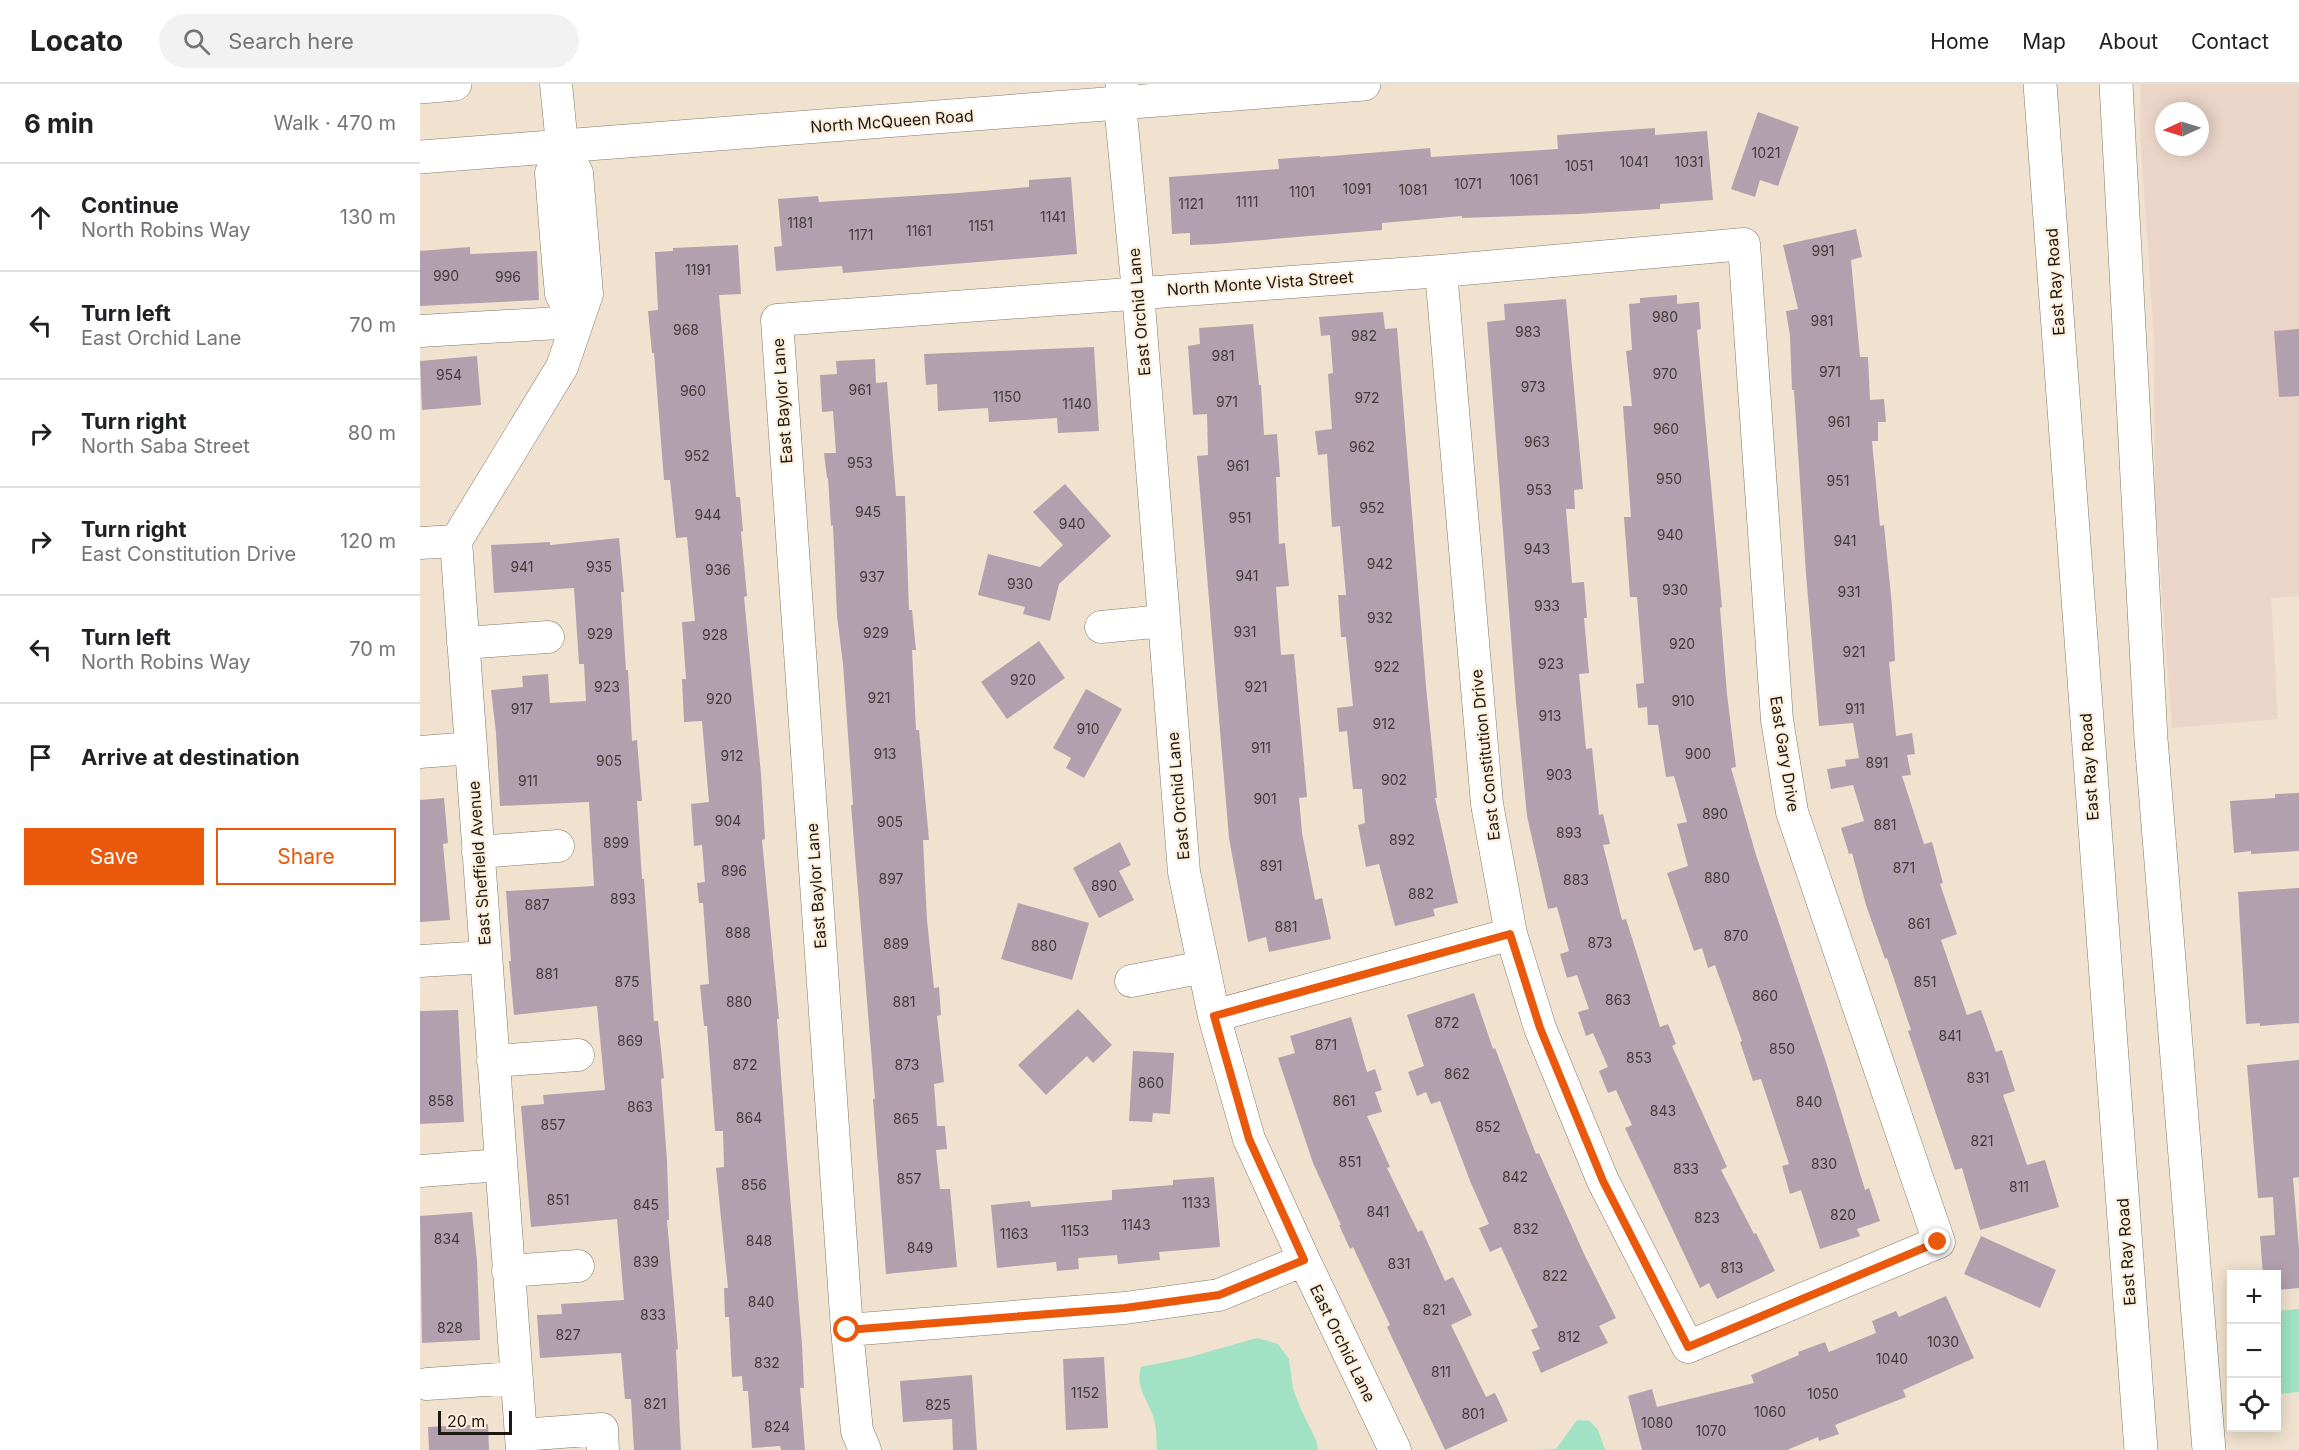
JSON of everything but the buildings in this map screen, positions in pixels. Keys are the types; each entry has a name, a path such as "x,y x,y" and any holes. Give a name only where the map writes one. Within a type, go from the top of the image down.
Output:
{"main road":[{"path":"420,87 455,84"},
{"name":"North McQueen Road","path":"420,157 1118,91 1364,84"},
{"name":"East Ray Road","path":"2040,84 2141,1450"},
{"path":"2116,84 2151,739 2209,1450"}],"street":[{"path":"420,543 456,541 562,367 586,294 577,172 562,145 556,84"},
{"name":"East Orchid Lane","path":"1118,91 1138,292 1184,872 1214,1016 1249,1139 1395,1450"},
{"name":"North Monte Vista Street","path":"777,320 1441,270 1744,244"},
{"name":"East Gary Drive","path":"1688,1347 1938,1242 1792,812 1777,720 1744,244"},
{"name":"East Constitution Drive","path":"1441,270 1487,804 1510,934 1540,1028 1603,1181 1688,1347"},
{"name":"East Baylor Lane","path":"777,320 847,1330 857,1431 865,1450"},
{"path":"420,332 576,322"},
{"name":"East Sheffield Avenue","path":"456,541 521,1442 602,1429 603,1450"},
{"path":"1101,627 1164,621"},
{"path":"463,643 548,637"},
{"path":"420,752 471,748"},
{"path":"478,852 558,846"},
{"path":"1214,1016 1510,934"},
{"path":"420,961 486,957"},
{"path":"1131,981 1204,967"},
{"path":"493,1061 578,1055"},
{"path":"420,1171 501,1166"},
{"path":"847,1330 1125,1308 1219,1295 1304,1260"},
{"path":"508,1271 578,1266"},
{"path":"427,1384 516,1378"}],"shaded area":[{"path":"2141,84 2299,84 2299,596 2271,598 2278,719 2172,728 2155,496 2154,340 2140,133"}],"green space":[{"path":"2299,1309 2299,1392 2281,1394 2281,1311"},
{"path":"1257,1338 1278,1344 1289,1359 1293,1389 1316,1440 1318,1450 1157,1450 1154,1420 1142,1393 1141,1367 1190,1357"},
{"path":"1577,1420 1590,1421 1598,1430 1605,1450 1536,1450 1556,1449"}],"route":[{"path":"847,1330 1125,1308 1219,1295 1304,1260 1249,1139 1214,1016 1510,934 1540,1028 1603,1181 1688,1347 1938,1242"}]}
